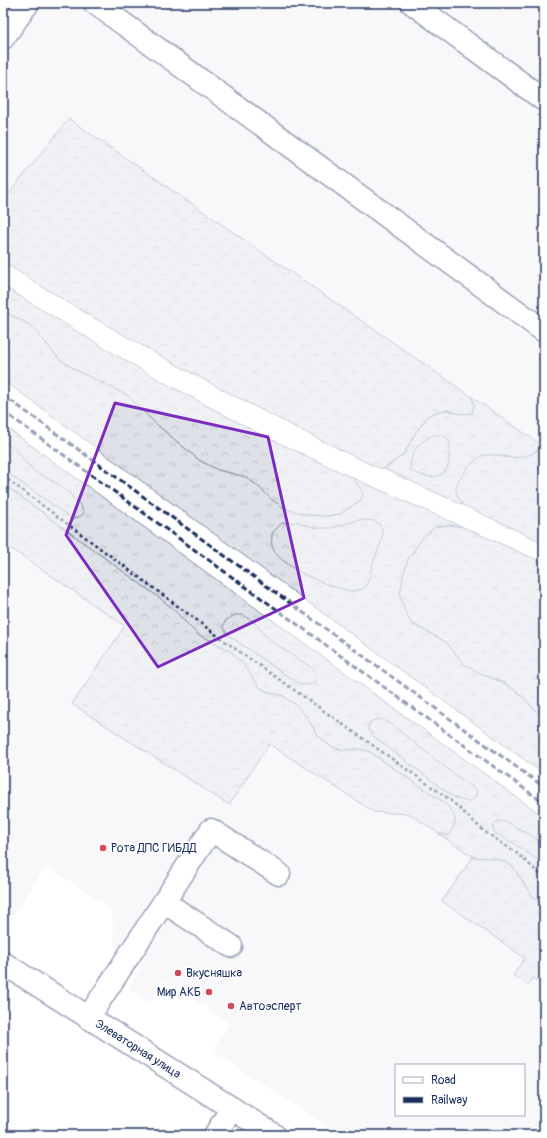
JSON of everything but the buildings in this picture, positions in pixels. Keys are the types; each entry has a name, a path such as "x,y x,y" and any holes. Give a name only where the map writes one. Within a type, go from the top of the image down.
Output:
{"street":[{"path":"3,38 28,3"},
{"path":"95,3 544,331"},
{"path":"412,3 544,100"},
{"path":"88,1018 211,830 279,874"},
{"path":"164,902 232,946"},
{"name":"Элеваторная улица","path":"3,963 274,1135"},
{"path":"215,1135 232,1108"}],"path":[{"path":"3,476 226,642 449,799 485,832 518,854 544,878"}],"highlighted area":[{"path":"115,403 268,437 304,598 158,667 66,535"}],"shaded area":[{"path":"3,3 544,3 544,447 69,120 3,201"},
{"path":"3,543 125,626 72,704 229,805 269,744 374,812 410,814 473,857 442,901 525,958 514,975 528,984 533,978 544,985 544,1135 342,1135 212,1051 229,1023 164,980 149,1003 128,989 142,966 115,948 111,908 46,866 12,918 3,912 3,768 5,765 3,763"}],"green space":[{"path":"69,119 472,397 474,406 472,413 460,414 447,410 429,415 415,433 404,454 383,469 326,443 186,370 93,317 3,262 3,201"},
{"path":"3,286 154,377 256,432 353,478 363,493 361,500 340,514 325,516 309,515 286,509 272,500 246,477 218,470 199,460 155,423 127,395 78,371 59,359 32,326 3,311"},
{"path":"3,311 32,326 59,359 78,371 127,395 155,423 199,460 218,470 246,477 272,500 309,515 325,516 340,514 361,500 359,487 353,478 463,527 449,525 435,527 423,538 408,559 411,623 446,642 454,651 482,674 504,683 518,692 544,719 544,774 3,380"},
{"path":"472,397 543,446 533,454 522,458 484,455 468,467 457,494 463,505 384,469 404,454 415,433 429,415 447,410 460,414 474,406"},
{"path":"3,425 544,817 544,907 532,896 513,867 503,861 492,858 473,857 439,834 448,835 445,803 368,751 358,749 344,750 331,747 318,736 308,719 283,696 268,692 259,687 230,651 197,634 157,596 3,484"},
{"path":"433,435 445,437 450,442 449,463 445,471 441,474 431,477 420,475 410,470 411,458 419,445"},
{"path":"3,441 17,451 35,472 60,485 80,505 84,513 73,519 3,470"},
{"path":"543,446 544,543 463,505 457,495 457,484 475,460 484,455 512,458 522,457"},
{"path":"3,484 157,596 171,607 197,634 230,651 244,665 259,687 268,692 283,696 296,705 308,719 318,736 331,747 344,750 358,749 368,751 445,803 455,819 452,830 448,835 439,834 410,814 374,812 269,744 229,805 72,704 125,626 3,543"},
{"path":"358,520 374,521 379,524 382,529 381,540 369,579 363,589 351,591 342,589 306,575 294,569 284,561 276,554 272,546 272,533 282,523 297,522 316,528 331,528"},
{"path":"449,525 463,527 544,563 544,719 518,692 504,683 482,674 464,664 446,642 411,623 404,609 400,595 408,559 423,538 435,527"},
{"path":"235,615 243,615 255,623 274,643 313,669 317,675 316,681 310,685 299,684 228,635 223,627 226,620"},
{"path":"378,719 388,722 476,790 476,796 468,802 455,798 373,736 368,729 370,722"},
{"path":"498,821 507,822 544,843 544,865 515,844 494,832 493,825"},
{"path":"473,857 492,858 503,861 513,867 532,896 544,907 544,985 533,978 528,985 513,975 525,958 442,901"}],"railway":[{"path":"3,395 544,787"},
{"path":"3,411 544,803"}],"place":[{"name":"Рота ДПС ГИБДД","path":"103,848"},
{"name":"Вкусняшка","path":"178,973"},
{"name":"Мир АКБ","path":"209,992"},
{"name":"Автоэсперт","path":"231,1006"}]}
